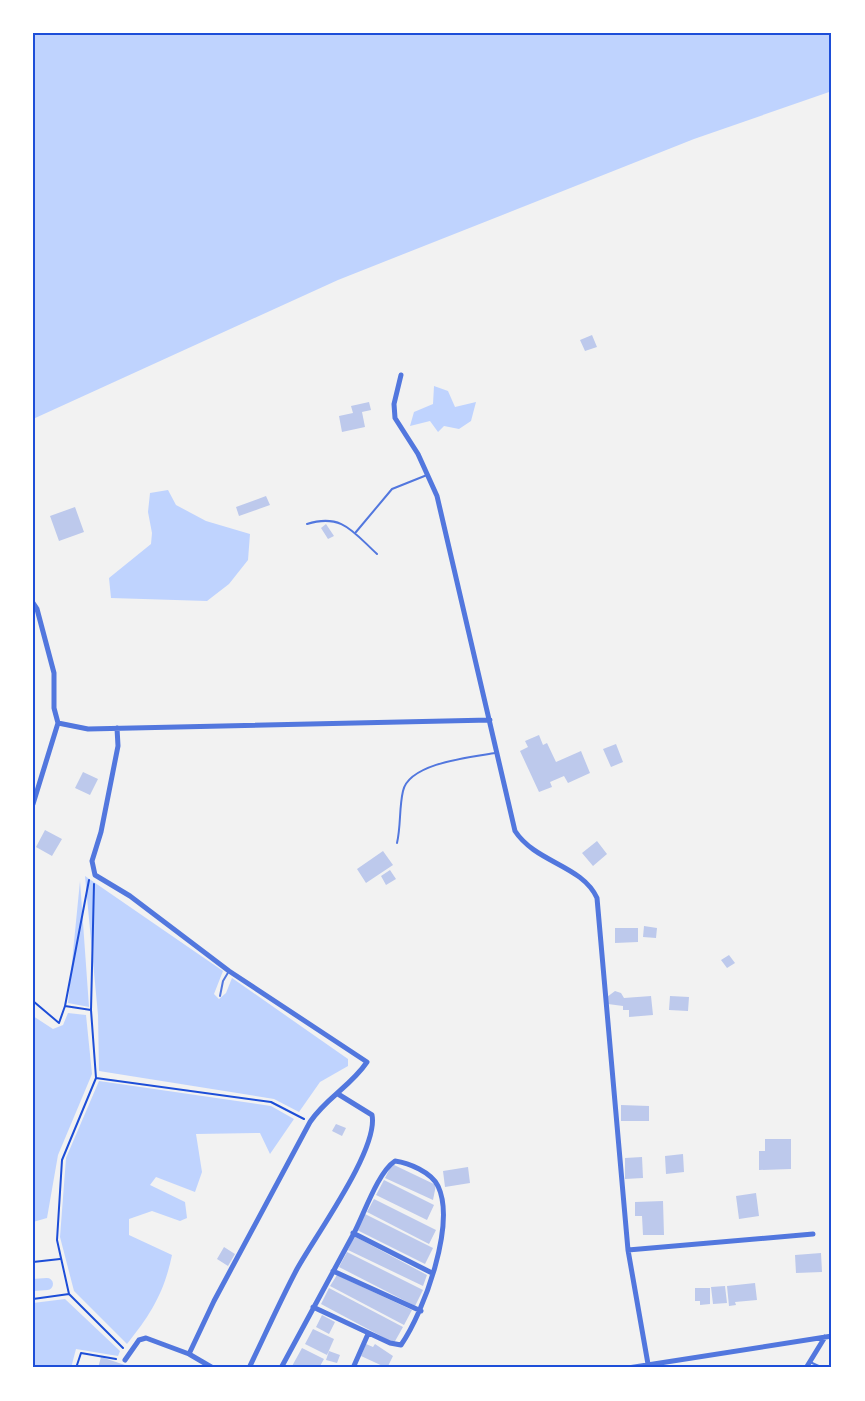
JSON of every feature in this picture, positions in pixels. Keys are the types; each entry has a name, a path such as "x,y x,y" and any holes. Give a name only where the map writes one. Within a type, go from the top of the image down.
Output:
{"street":[{"path":"401,375 394,404 395,418 418,454 437,496 512,821 521,840 540,855 583,878 591,886 597,898 628,1250 648,1364"},
{"path":"33,603 38,609 54,673 54,708 58,723 33,804"},
{"path":"58,723 88,729 490,720"},
{"path":"117,728 118,746 91,869 94,875 130,896 229,971 367,1062 338,1094 322,1104 310,1122 214,1301 189,1354"},
{"path":"249,1368 297,1269 330,1217 371,1137 374,1125 372,1115 338,1094"},
{"path":"281,1368 313,1307 390,1164 395,1161 403,1162 427,1173 438,1184 441,1196 442,1238 421,1311 401,1345 368,1334 313,1307"},
{"path":"353,1233 432,1273"},
{"path":"628,1250 813,1234"},
{"path":"333,1271 421,1311"},
{"path":"353,1368 368,1334"},
{"path":"628,1368 832,1336"},
{"path":"806,1368 825,1337"},
{"path":"125,1360 142,1338 189,1354 213,1368"}],"lane":[{"path":"356,532 392,489 427,475"},
{"path":"307,524 329,520 341,523 356,532 377,554"},
{"path":"397,843 403,790 412,777 434,766 498,753"},
{"path":"220,996 223,981 229,971"},
{"path":"810,1362 823,1368"}],"path":[{"path":"33,1001 59,1023 65,1006 91,869"},
{"path":"94,875 92,1010 96,1078 62,1160 57,1240 69,1294 130,1353"},
{"path":"65,1006 92,1010"},
{"path":"96,1078 271,1102 310,1122"},
{"path":"33,1262 61,1259"},
{"path":"33,1299 69,1294"},
{"path":"76,1368 81,1353 125,1360"}],"water":[{"path":"33,33 832,33 832,91 694,139 338,280 33,419"},
{"path":"434,386 448,391 455,407 476,402 471,421 459,429 444,426 438,432 430,421 410,426 414,412 433,404"},
{"path":"168,490 176,505 206,521 250,534 248,560 229,584 207,601 111,598 109,578 151,544 152,533 148,512 150,493"},
{"path":"85,876 223,971 214,994 219,999 226,993 232,978 348,1059 348,1066 320,1082 299,1112 274,1099 99,1071 98,1015"},
{"path":"80,881 89,1007 68,1003"},
{"path":"68,1013 86,1015 92,1074 58,1155 47,1218 33,1222 33,1016 53,1029 63,1025"},
{"path":"99,1081 271,1106 294,1119 270,1154 260,1133 196,1134 202,1172 195,1192 156,1177 150,1185 185,1202 187,1218 180,1221 152,1211 129,1219 129,1235 172,1255 156,1302 127,1344 74,1291 60,1237 66,1158"},
{"path":"65,1299 120,1351 118,1356 76,1349 71,1368 33,1368 33,1303"}],"building":[{"path":"592,335 597,347 585,351 580,340"},
{"path":"369,402 371,410 362,412 365,427 342,432 339,416 353,413 351,406"},
{"path":"266,496 270,505 239,516 236,507"},
{"path":"75,507 84,532 59,541 50,516"},
{"path":"326,524 334,536 328,539 321,528"},
{"path":"539,735 543,745 547,743 556,762 581,751 590,773 568,783 564,776 550,782 552,787 539,792 520,751 528,747 525,741"},
{"path":"616,744 623,762 611,767 603,749"},
{"path":"83,772 98,779 90,795 75,788"},
{"path":"45,830 62,839 52,856 36,847"},
{"path":"597,841 607,854 593,866 582,853"},
{"path":"383,851 393,865 366,883 357,869"},
{"path":"390,870 396,879 386,885 381,876"},
{"path":"644,926 657,928 656,938 643,937"},
{"path":"615,928 638,928 638,942 615,943"},
{"path":"729,955 735,963 727,968 721,960"},
{"path":"615,991 621,993 624,998 651,996 653,1015 629,1017 629,1010 623,1010 623,1006 608,1004 607,997"},
{"path":"670,996 689,997 688,1011 669,1010"},
{"path":"621,1105 649,1106 649,1121 621,1121"},
{"path":"336,1124 346,1128 342,1136 332,1131"},
{"path":"765,1139 791,1139 791,1169 759,1170 759,1151 765,1151"},
{"path":"683,1154 684,1172 666,1174 665,1156"},
{"path":"642,1157 643,1178 625,1179 625,1158"},
{"path":"392,1164 436,1185 433,1200 385,1178"},
{"path":"468,1167 470,1183 445,1187 443,1171"},
{"path":"384,1180 434,1205 427,1220 376,1195"},
{"path":"756,1193 759,1216 739,1219 736,1196"},
{"path":"374,1199 436,1230 429,1244 367,1212"},
{"path":"663,1201 664,1235 643,1235 642,1216 635,1216 635,1202"},
{"path":"365,1214 433,1248 425,1264 357,1230"},
{"path":"354,1236 427,1275 423,1286 348,1250"},
{"path":"224,1247 235,1254 228,1266 217,1259"},
{"path":"347,1252 423,1290 415,1306 339,1267"},
{"path":"821,1253 822,1272 796,1273 795,1255"},
{"path":"337,1275 412,1310 404,1325 330,1286"},
{"path":"755,1283 757,1300 735,1302 736,1305 729,1306 727,1286"},
{"path":"725,1286 727,1303 713,1304 711,1287"},
{"path":"329,1288 403,1327 394,1343 321,1304"},
{"path":"695,1288 710,1288 710,1304 700,1305 700,1301 695,1301"},
{"path":"322,1315 335,1322 329,1334 316,1327"},
{"path":"313,1329 334,1339 327,1355 305,1344"},
{"path":"366,1344 373,1347 375,1344 393,1356 387,1368 361,1356"},
{"path":"302,1348 324,1359 319,1368 291,1368"},
{"path":"329,1351 340,1355 337,1363 326,1360"},
{"path":"101,1357 125,1365 124,1368 98,1368"}],"waterway":[{"path":"33,1285 47,1284"}]}
